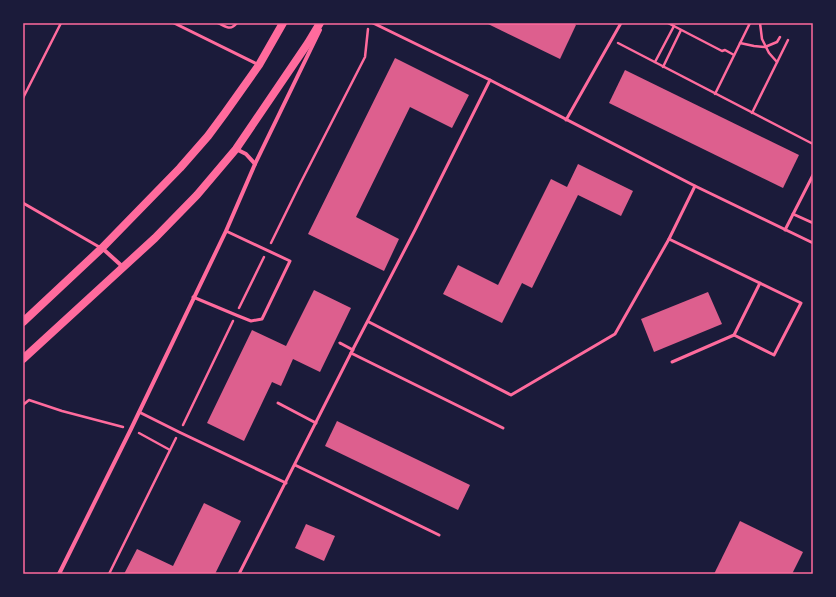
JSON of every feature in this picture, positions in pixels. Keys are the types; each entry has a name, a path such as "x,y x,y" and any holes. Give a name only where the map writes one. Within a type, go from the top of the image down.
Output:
{"main road":[{"path":"23,322 102,248 180,168 208,136 259,65 282,23"},
{"path":"23,359 156,238 197,195 236,149 322,23"}],"street":[{"path":"59,574 131,429 226,231 254,164 322,23"},
{"path":"236,149 246,154 254,164"},
{"path":"102,248 124,267"}],"lane":[{"path":"174,23 259,65"},
{"path":"373,23 490,80 695,186 813,243"},
{"path":"566,120 620,23"},
{"path":"239,574 490,80"},
{"path":"785,230 813,174"},
{"path":"368,322 511,395 615,334 669,239 695,186"},
{"path":"23,202 102,248"},
{"path":"793,214 813,223"},
{"path":"194,297 251,321 262,319 290,261 226,231"},
{"path":"669,239 801,303 774,355 734,335"},
{"path":"672,362 734,335 760,283"},
{"path":"340,344 503,428"},
{"path":"278,403 316,423"},
{"path":"139,412 286,483"},
{"path":"295,465 438,535"}],"path":[{"path":"23,98 61,23"},
{"path":"218,23 228,28 233,27 238,23"},
{"path":"109,574 180,432 267,250 365,57 368,23"},
{"path":"668,23 722,51 725,50 734,55"},
{"path":"715,94 750,23"},
{"path":"760,23 762,39 765,47 777,62"},
{"path":"655,62 674,26"},
{"path":"663,67 682,29"},
{"path":"740,43 765,47 777,42 780,37"},
{"path":"611,40 813,144"},
{"path":"752,113 788,40"},
{"path":"23,405 29,400 131,429 170,450"}],"building":[{"path":"486,23 573,23 576,25 560,59"},
{"path":"395,58 469,95 452,128 410,107 356,217 399,239 384,271 308,234"},
{"path":"625,70 799,155 783,188 609,103"},
{"path":"578,164 633,191 621,216 578,195 532,288 522,283 502,323 443,294 458,265 498,285 551,179 567,187"},
{"path":"314,290 351,308 320,372 293,359 281,386 272,382 244,441 207,423 252,330 286,346"},
{"path":"708,292 722,324 654,352 641,319"},
{"path":"337,421 470,485 458,510 325,446"},
{"path":"204,503 241,521 215,574 124,574 137,549 173,566"},
{"path":"740,521 803,552 792,574 714,574"},
{"path":"306,524 335,536 324,561 295,548"}]}
